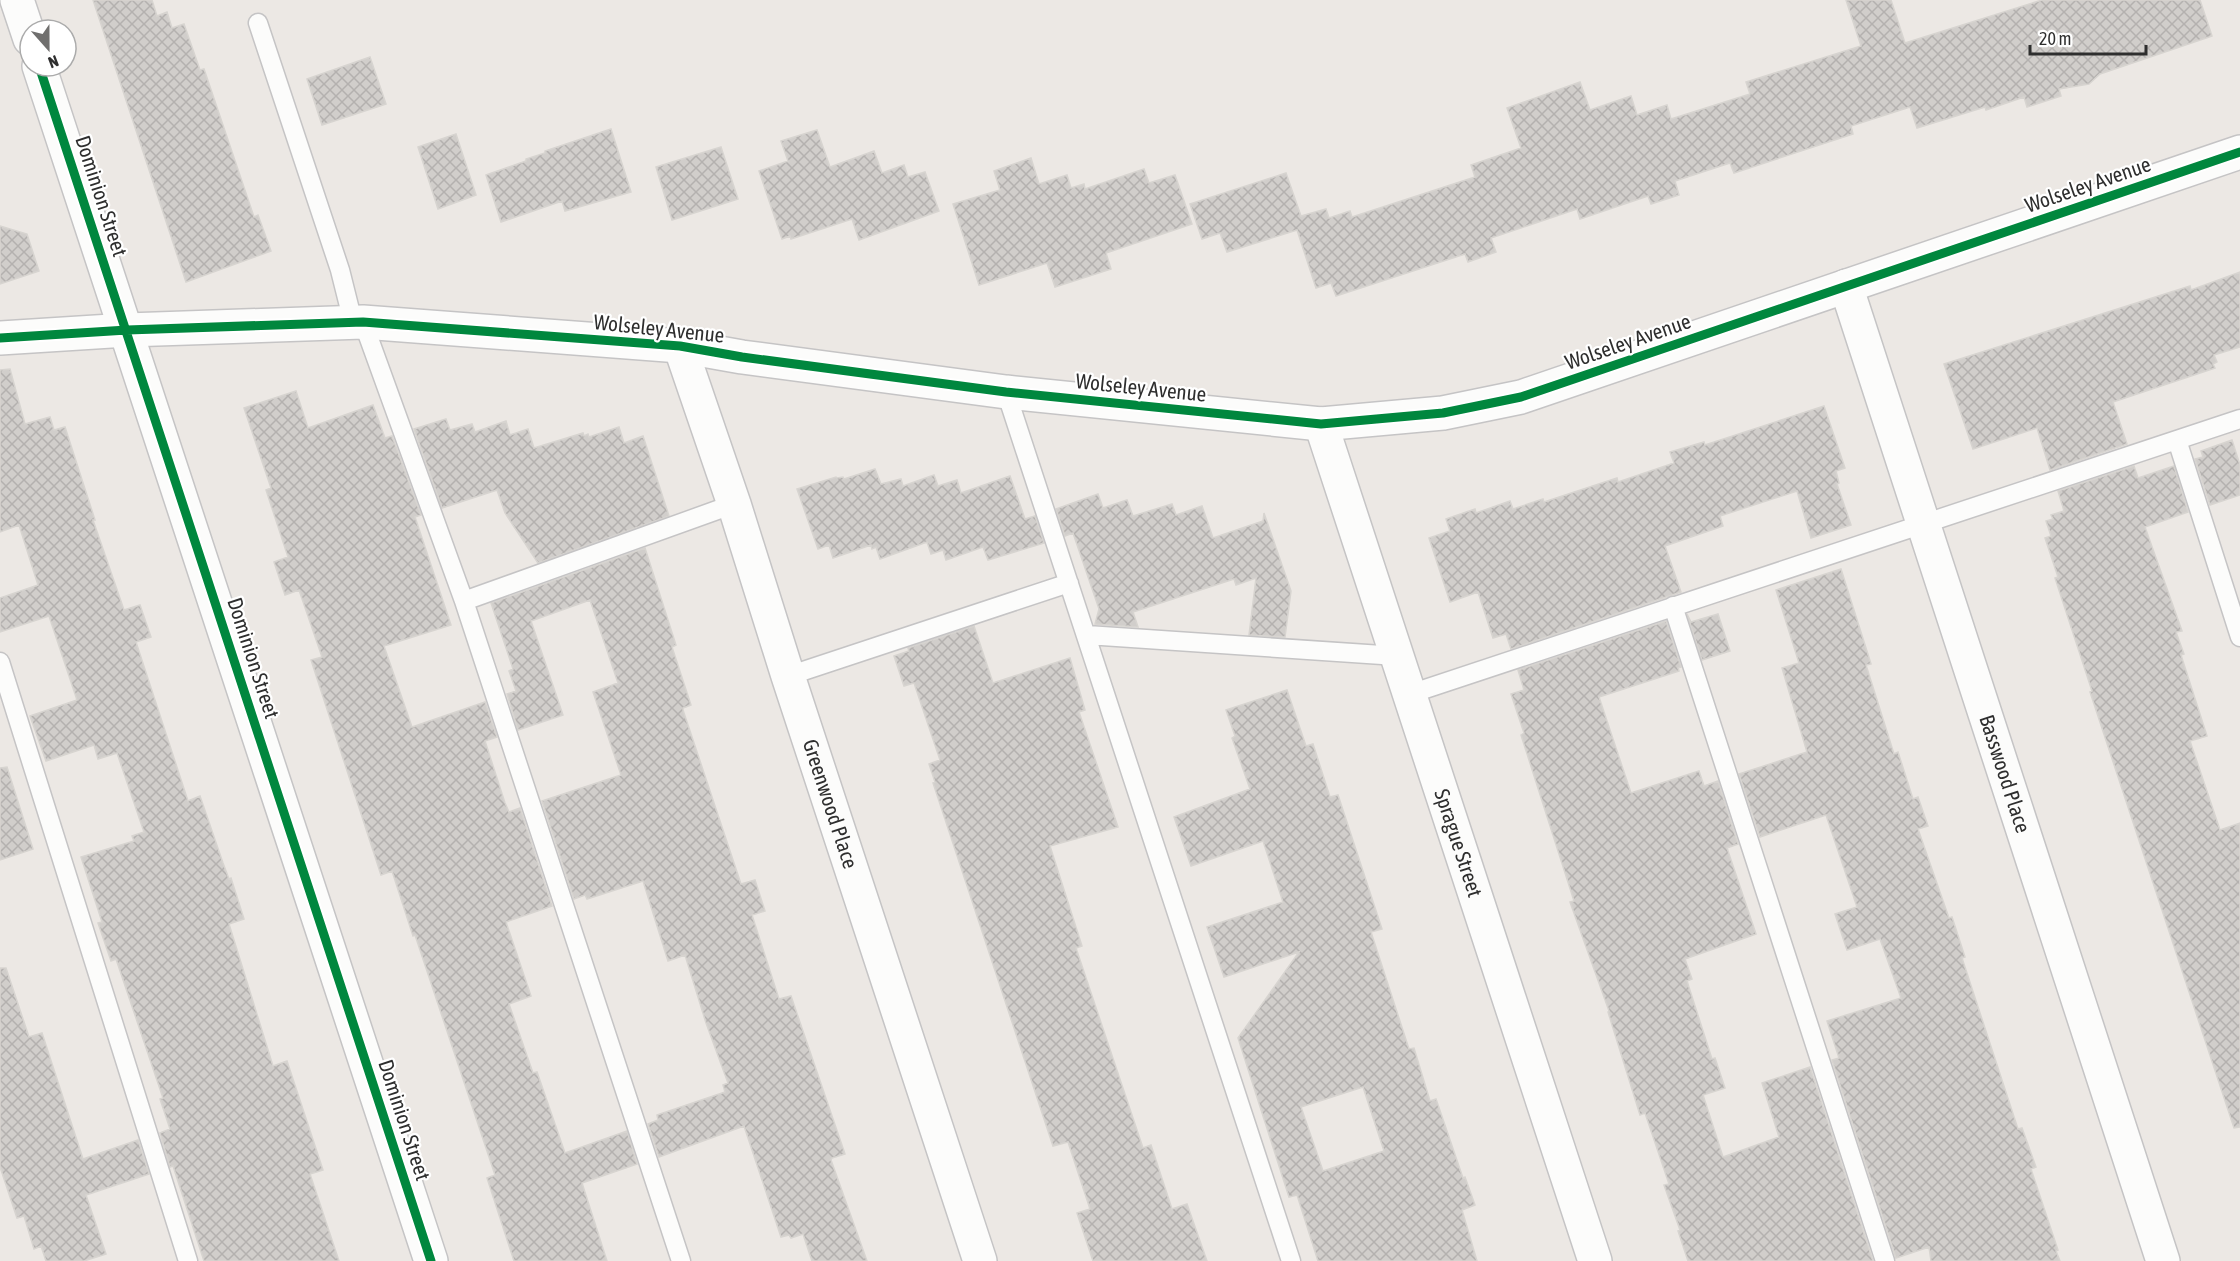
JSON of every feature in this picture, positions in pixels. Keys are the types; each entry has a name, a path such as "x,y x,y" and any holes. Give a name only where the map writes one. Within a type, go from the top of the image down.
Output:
{"street":[{"path":"17,0 23,18"},
{"name":"Dominion Street","path":"43,78 431,1261"},
{"name":"Wolseley Avenue","path":"0,338 127,330 358,322 680,346 742,357 1006,392 1321,424 1443,413 1521,397 2240,152"},
{"name":"Basswood Place","path":"1846,286 2163,1261"},
{"name":"Greenwood Place","path":"680,346 735,504 788,676 980,1261"},
{"name":"Sprague Street","path":"1321,424 1595,1261"}],"lane":[{"path":"258,23 358,322 464,601 681,1261"},
{"path":"1006,392 1292,1261"},
{"path":"1410,694 2240,419"},
{"path":"2177,440 2240,637"},
{"path":"464,601 735,504"},
{"path":"788,676 1069,583"},
{"path":"1673,606 1885,1261"},
{"path":"1086,635 1397,656"},
{"path":"0,662 188,1261"}],"building":[{"path":"93,0 152,0 157,16 167,12 172,28 184,24 200,70 204,69 254,217 258,215 271,251 186,282"},
{"path":"1846,0 1891,0 1905,43 2042,0 2200,0 2212,36 2100,74 2089,84 2059,89 2061,96 2027,107 2024,97 1986,110 1985,107 1917,128 1910,107 1851,126 1853,134 1734,173 1730,163 1675,181 1679,195 1651,204 1648,196 1580,219 1577,209 1491,238 1496,252 1468,262 1465,254 1336,296 1331,283 1316,288 1297,230 1227,252 1220,233 1202,239 1190,204 1286,173 1301,216 1326,209 1329,218 1350,211 1352,217 1475,177 1471,165 1521,148 1507,108 1580,82 1590,110 1631,96 1637,115 1667,105 1671,119 1750,94 1746,82 1861,46"},
{"path":"370,57 386,104 322,125 307,79"},
{"path":"611,129 631,192 565,211 562,201 501,222 486,175 526,161 545,151"},
{"path":"817,130 830,167 874,151 882,173 904,165 908,177 925,172 939,211 859,240 852,219 791,239 790,236 782,239 759,171 788,161 781,141"},
{"path":"456,134 476,195 438,209 418,147"},
{"path":"721,147 738,199 672,220 656,167"},
{"path":"1031,158 1039,184 1067,175 1071,188 1084,184 1085,189 1144,169 1149,183 1175,175 1192,224 1106,253 1111,269 1055,287 1047,263 979,285 953,204 1000,190 994,171"},
{"path":"0,226 27,234 39,271 0,284"},
{"path":"2240,272 2240,347 2214,355 2217,362 2213,364 2215,368 2113,402 2127,444 2050,470 2037,428 1973,449 1944,364 2190,286 2191,290"},
{"path":"10,369 25,424 50,417 54,430 65,427 95,520 93,520 124,610 140,605 151,637 136,642 188,801 200,796 229,879 231,878 244,919 229,924 273,1066 287,1061 323,1170 310,1174 339,1261 204,1261 160,1133 170,1129 160,1099 163,1098 116,959 111,961 98,923 102,922 81,857 134,841 132,836 144,832 117,753 98,759 94,745 46,761 30,716 77,700 49,616 0,632 0,598 38,585 19,525 0,532 0,370"},
{"path":"296,391 308,428 373,405 385,438 392,436 421,515 415,517 451,625 384,646 412,727 485,702 497,737 485,741 505,803 509,812 520,808 552,906 506,922 531,996 509,1004 533,1073 537,1072 565,1153 627,1131 637,1164 582,1183 607,1261 514,1261 487,1178 495,1175 415,935 413,936 392,871 381,875 311,660 322,657 299,590 285,595 274,562 288,557 266,490 271,488 244,408"},
{"path":"1824,406 1845,468 1836,471 1839,483 1837,484 1851,525 1811,538 1797,491 1720,516 1723,526 1665,546 1681,592 1511,649 1506,634 1493,638 1478,592 1450,602 1429,538 1450,531 1446,519 1475,509 1476,513 1510,501 1513,509 1543,499 1544,502 1617,478 1618,482 1674,463 1670,452 1704,442 1705,445"},
{"path":"446,419 450,430 472,424 475,432 506,421 510,435 528,429 534,448 583,433 584,436 588,434 589,437 619,427 624,443 643,436 669,516 538,563 505,513 497,490 442,508 414,429"},
{"path":"2232,440 2240,465 2240,495 2210,505 2195,459 2203,457 2201,451"},
{"path":"2134,466 2138,478 2174,466 2188,512 2145,527 2182,631 2176,632 2184,654 2181,655 2207,736 2190,741 2220,830 2240,823 2240,1127 2234,1128 2090,692 2092,691 2055,578 2058,577 2045,538 2051,536 2046,521 2053,519 2051,515 2064,511 2058,491"},
{"path":"875,469 881,484 901,479 903,486 934,475 938,486 957,480 961,493 1010,476 1025,519 1035,516 1044,543 988,560 983,547 946,560 943,550 931,554 927,542 880,559 876,547 872,549 871,545 833,558 829,545 818,549 797,489 836,477 844,479"},
{"path":"1098,494 1103,508 1127,500 1133,516 1172,504 1176,515 1202,506 1213,538 1263,521 1264,513 1291,591 1285,637 1249,635 1256,578 1236,585 1234,579 1133,612 1138,627 1095,624 1099,609 1073,533 1065,536 1056,509"},
{"path":"645,548 676,645 672,647 691,705 683,710 741,884 755,880 765,911 752,915 779,999 791,996 845,1154 831,1160 867,1261 812,1261 803,1234 791,1238 789,1235 781,1237 744,1126 659,1157 648,1124 658,1120 657,1115 725,1092 723,1085 728,1083 685,955 668,961 643,881 587,899 585,895 574,899 542,801 621,775 593,692 618,683 590,600 531,621 563,715 518,730 507,694 516,691 509,671 513,669 491,603"},
{"path":"1841,569 1871,664 1866,665 1894,754 1898,752 1913,799 1918,797 1928,826 1918,829 1949,918 1952,917 1965,957 1962,958 2018,1129 2022,1128 2036,1167 2031,1169 2060,1261 1931,1261 1929,1247 1896,1258 1832,1060 1839,1058 1827,1021 1901,998 1880,939 1847,950 1835,914 1857,907 1826,815 1760,837 1739,774 1807,752 1782,668 1799,663 1776,590"},
{"path":"1687,614 1691,622 1718,614 1730,651 1702,660"},
{"path":"1666,621 1681,667 1678,668 1679,671 1599,697 1631,793 1699,771 1704,786 1718,781 1738,844 1727,848 1756,934 1685,959 1692,979 1687,981 1712,1059 1715,1058 1725,1088 1703,1095 1723,1157 1779,1137 1762,1083 1810,1067 1873,1261 1688,1261 1664,1185 1669,1184 1645,1113 1640,1115 1609,1011 1570,902 1574,901 1521,735 1524,733 1511,694 1524,690 1518,670"},
{"path":"974,626 993,683 1070,658 1085,710 1079,712 1118,827 1050,846 1082,946 1076,948 1143,1148 1151,1145 1172,1209 1187,1204 1207,1261 1093,1261 1077,1213 1090,1209 1068,1142 1053,1146 933,783 935,782 929,764 940,760 914,683 904,686 894,656 909,651 908,648"},
{"path":"1287,690 1306,746 1313,744 1330,797 1338,795 1382,929 1371,932 1409,1049 1414,1048 1430,1101 1436,1099 1463,1178 1465,1177 1475,1205 1462,1210 1477,1261 1318,1261 1297,1195 1289,1197 1238,1038 1299,952 1224,977 1207,927 1283,902 1263,841 1191,866 1174,817 1250,789 1232,738 1235,736 1226,710","holes":["1363,1087 1384,1151 1323,1171 1301,1107"]},
{"path":"7,767 33,849 0,860 0,768"},
{"path":"0,968 6,968 29,1037 42,1033 83,1159 138,1140 149,1174 86,1195 106,1254 84,1261 46,1261 41,1246 34,1249 24,1216 17,1218 0,1167"}],"cycle path":[{"path":"43,78 431,1261"},
{"path":"0,338 127,330 363,322 680,346 742,357 1006,392 1321,424 1443,413 1521,397 2240,152"}]}
